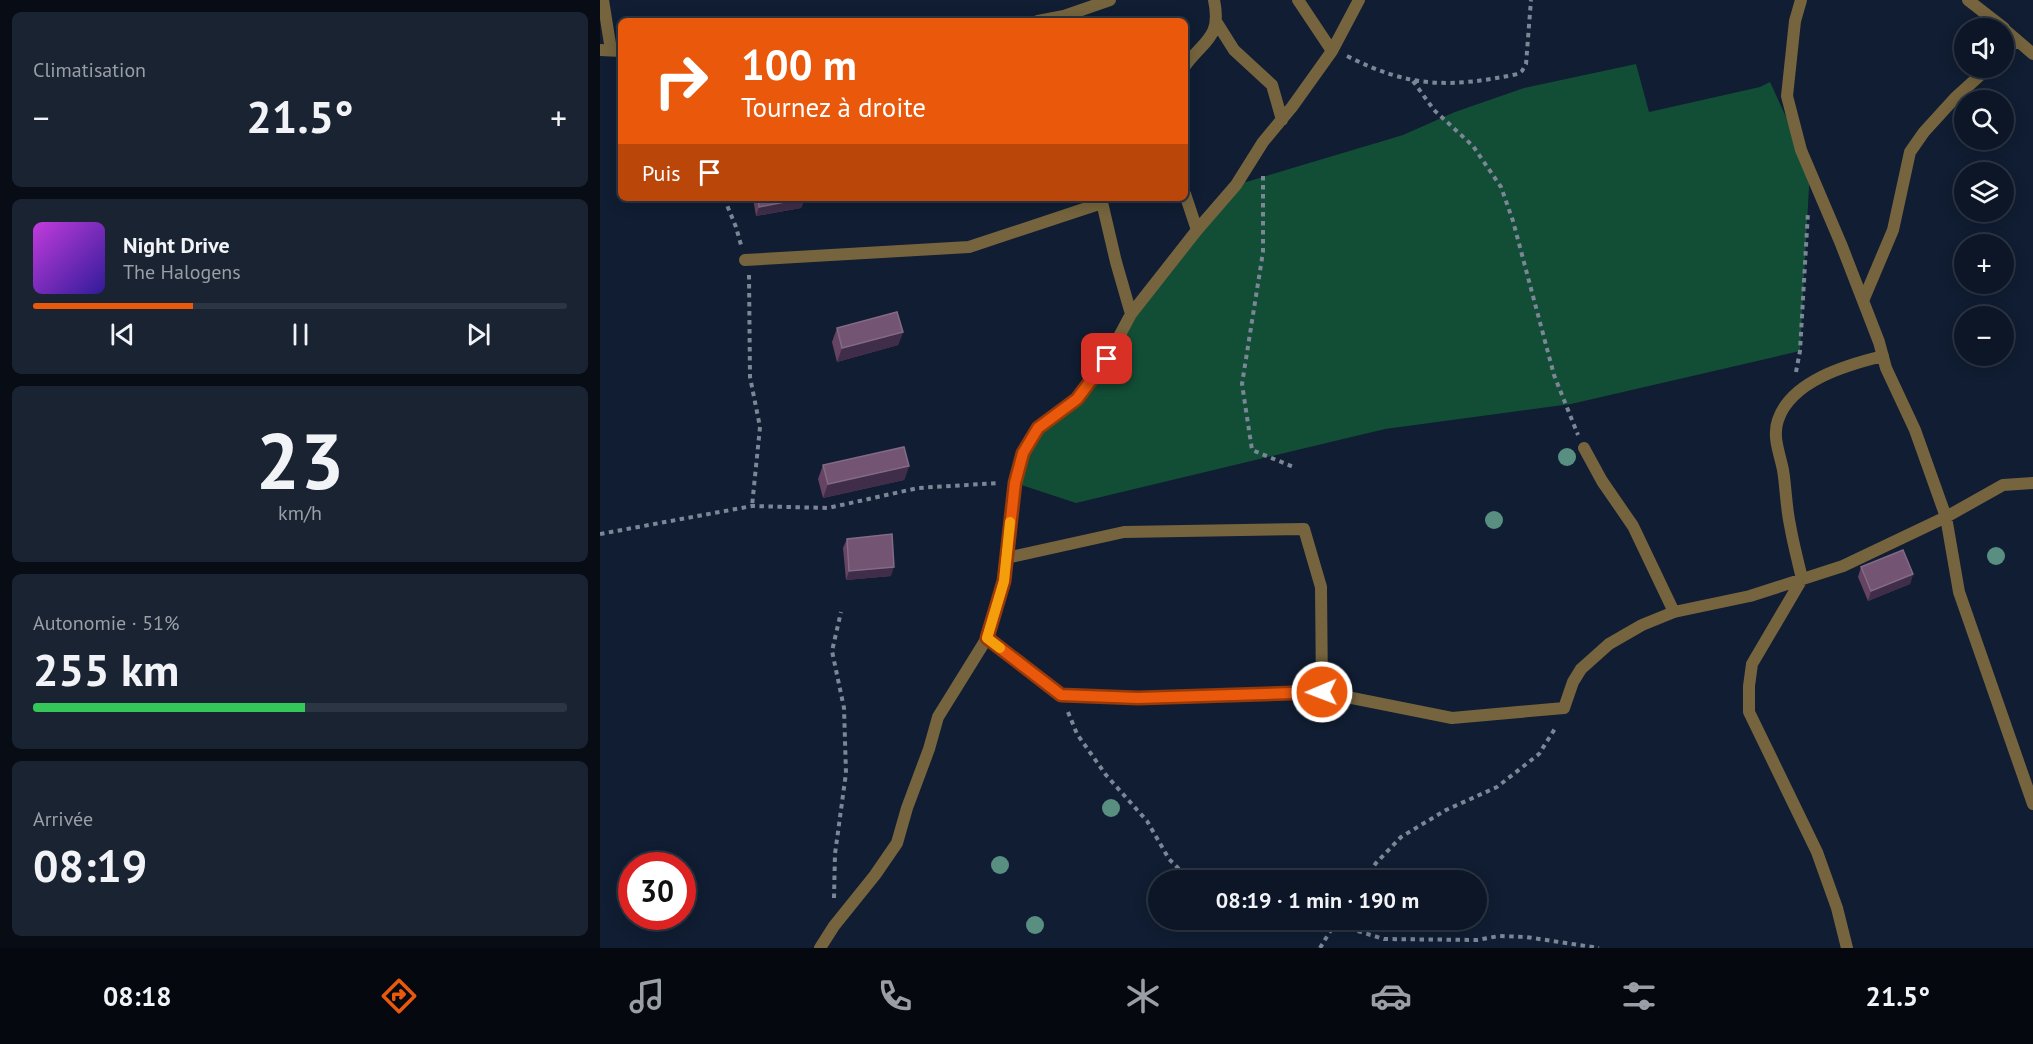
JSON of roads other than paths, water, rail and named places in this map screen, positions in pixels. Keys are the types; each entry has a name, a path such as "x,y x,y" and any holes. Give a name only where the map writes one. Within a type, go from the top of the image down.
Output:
{"street":[{"path":"603,0 611,50"},
{"path":"1066,18 1110,0"},
{"path":"1214,0 1217,23 1234,50 1272,85 1282,120"},
{"path":"1298,0 1332,51"},
{"path":"820,948 897,843 938,717 987,638 1004,581 1015,483 1023,453 1038,428 1077,399 1107,359 1131,314 1197,230 1236,185 1263,142 1282,120 1332,51 1359,0"},
{"path":"1801,0 1786,96 1801,150 1863,301 1887,368 1915,430 1946,517 1959,592 2033,804"},
{"path":"1968,0 1990,18"},
{"path":"1188,63 1212,35 1217,23"},
{"path":"2014,37 2033,54"},
{"path":"2014,43 2017,40"},
{"path":"1863,301 1893,230 1910,152 1924,132 1977,78"},
{"path":"746,260 969,247 1102,201 1131,314"},
{"path":"1187,201 1197,230"},
{"path":"1847,948 1837,908 1816,852 1749,712 1749,686 1752,664 1802,579 1776,443 1778,420 1792,396 1833,371 1858,361 1883,356"},
{"path":"1584,448 1602,481 1633,526 1674,612"},
{"path":"987,638 1061,695 1138,698 1322,692 1452,718 1564,708 1573,682 1581,669 1602,650 1642,624 1674,612 1750,596 1843,566 1946,517 2003,485 2033,483"},
{"path":"1006,558 1124,532 1304,529 1321,587 1322,692"}]}
